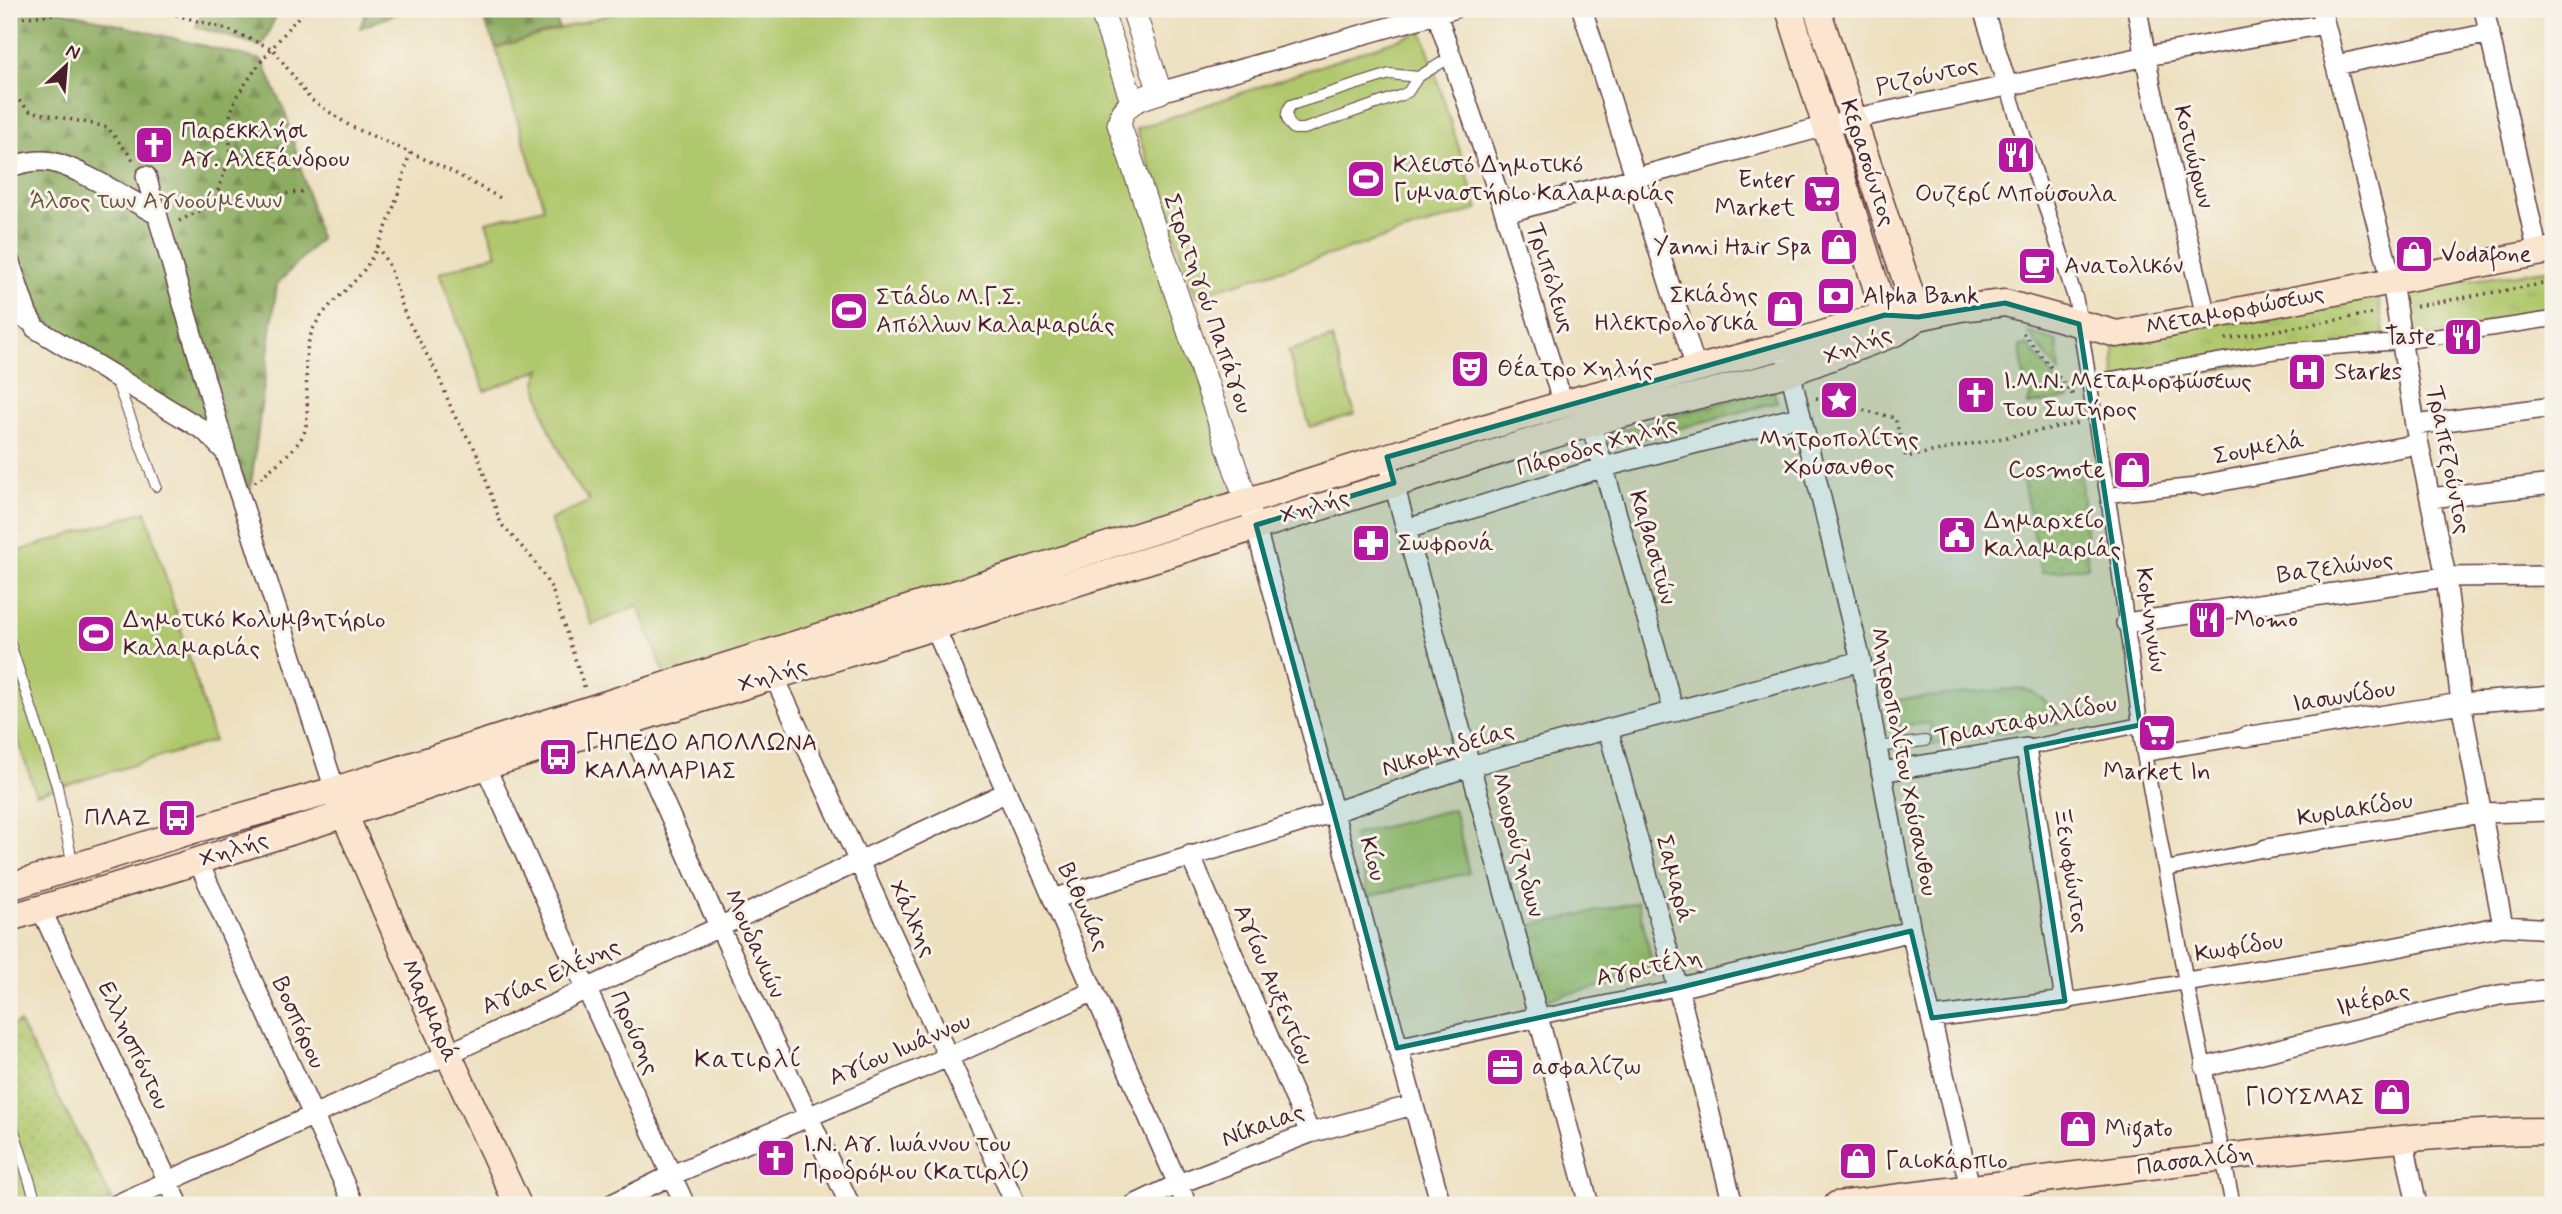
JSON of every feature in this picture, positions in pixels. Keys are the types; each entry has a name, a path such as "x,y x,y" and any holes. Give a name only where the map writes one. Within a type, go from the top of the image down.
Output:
{"main road":[{"name":"Κερασούντος","path":"1790,9 1885,314"},
{"name":"Κερασούντος","path":"1817,9 1918,317"},
{"name":"Μεταμορφώσεως","path":"1918,317 1960,308 2005,303 2117,334 2546,252"},
{"name":"Χηλής","path":"9,918 343,817 485,766 623,711 768,665 1246,500 1573,401 1784,346 1885,314 1918,317"},
{"name":"Χηλής","path":"768,665 935,628 1256,525 1590,424 1791,372 1897,332 1918,317"},
{"name":"Χηλής","path":"9,887 335,790 593,708 623,711"},
{"name":"Μαρμαρά","path":"335,790 343,817 518,1205"},
{"name":"Πασσαλίδη","path":"1838,1205 1973,1197 2223,1157 2403,1138 2492,1131 2553,1131"}],"street":[{"path":"1101,9 1132,101 1441,10"},
{"path":"1133,9 1160,92"},
{"path":"1582,9 1696,368"},
{"name":"Κομνηνών","path":"1983,9 2076,301 2108,495 2144,754 2186,982 2233,1205"},
{"name":"Κοτυώρων","path":"2137,9 2151,86 2206,316"},
{"path":"2484,9 2546,252"},
{"name":"Τριπόλεως","path":"1441,10 1451,58 1573,401"},
{"name":"Ριζούντος","path":"1504,213 1852,120 2323,16"},
{"name":"Τραπεζούντος","path":"2323,16 2392,282 2417,434 2446,577 2461,703 2503,926"},
{"path":"2336,65 2490,33"},
{"name":"Στρατηγού Παπάγου","path":"1132,101 1119,119 1119,124 1256,525"},
{"path":"9,167 29,162 51,162 73,170 159,223"},
{"path":"146,176 239,497 335,790"},
{"path":"9,260 27,313 36,328 205,431 226,453"},
{"name":"Μεταμορφώσεως","path":"2089,383 2277,351 2401,342 2553,319"},
{"name":"Μητροπολίτου Χρύσανθου","path":"1784,346 1861,661 1911,931 1973,1197"},
{"name":"Καβασιτών","path":"1573,401 1590,424 1604,467 1674,712"},
{"name":"Σουμελά","path":"2108,495 2201,485 2417,434 2553,407"},
{"name":"Πάροδος Χηλής","path":"1406,529 1604,467 1801,416"},
{"name":"Μουρούζηδων","path":"1387,457 1589,1205"},
{"path":"2430,498 2553,484"},
{"name":"Κίου","path":"1256,525 1441,1205"},
{"name":"Βαζελώνος","path":"2126,623 2446,577 2553,576"},
{"name":"Βιθυνίας","path":"935,628 1187,1205"},
{"name":"Νικομηδείας","path":"1053,899 1334,812 1470,766 1861,661"},
{"name":"Χάλκης","path":"768,665 1016,1205"},
{"name":"Ιασωνίδου","path":"2144,754 2461,703 2553,696"},
{"name":"Μουδανιών","path":"623,711 806,1117 850,1205"},
{"name":"Τριανταφυλλίδου","path":"1881,772 2026,748 2140,724"},
{"name":"Σαμαρά","path":"1608,729 1733,1205"},
{"name":"Ξενοφώντος","path":"2026,748 2064,1000"},
{"name":"Προύσης","path":"485,766 685,1205"},
{"name":"Αγίας Ελένης","path":"116,1205 448,1054 586,987 1007,792"},
{"name":"Κυριακίδου","path":"2166,869 2266,849 2482,813 2553,811"},
{"name":"Αγίου Αυξεντίου","path":"1191,855 1310,1133"},
{"name":"Βοσπόρου","path":"198,861 354,1205"},
{"name":"Ελλησπόντου","path":"41,909 179,1205"},
{"name":"Κωφίδου","path":"1932,1018 2186,982 2503,926 2553,929"},
{"name":"Αγριτέλη","path":"1397,1048 1678,988 1911,931"},
{"name":"Ιμέρας","path":"2205,1067 2499,995 2553,989"},
{"name":"Αγίου Ιωάννου","path":"610,1205 671,1175 948,1057 1094,991"},
{"name":"Νίκαιας","path":"1133,1205 1178,1184 1310,1133 1413,1105"},
{"path":"2403,1138 2417,1205"}],"lane":[{"path":"1418,77 1390,74 1291,105 1286,111 1286,117 1294,129 1304,129 1402,95 1408,92 1418,77 1451,58"},
{"path":"9,317 36,328"},
{"path":"116,379 156,486"},
{"path":"9,641 57,786 73,867"},
{"path":"1876,747 1925,741"},
{"path":"9,1115 37,1205"}],"path":[{"path":"9,19 102,9 159,10 229,30 273,49 310,99 350,126 447,169 504,200"},
{"path":"213,204 230,157 230,116 236,97 262,60 305,9"},
{"path":"9,91 30,111 107,127 146,176"},
{"path":"239,497 288,453 303,434 305,362 310,337 325,310 351,286 366,267 397,198 410,153"},
{"path":"159,223 213,204 305,191"},
{"path":"377,246 390,267 405,315 438,375 454,415 476,451 501,524 532,558 552,589 577,672 593,708"},
{"path":"2414,307 2553,282"},
{"path":"1818,398 1895,418 1906,457 2095,420 2021,331"}],"highlighted area":[{"path":"2005,303 2079,324 2140,725 2026,748 2065,1001 1932,1018 1911,931 1678,988 1397,1048 1256,525 1394,483 1387,457 1885,315 1918,317"}],"green space":[{"name":"Άλσος των Αγνοούμενων","path":"9,9 54,9 262,60 286,115 320,239 277,284 250,492 227,443 34,323 9,226"},
{"path":"203,9 279,9 262,46 196,27"},
{"path":"367,9 408,9 360,28"},
{"path":"479,9 554,9 559,29 496,48"},
{"name":"Στάδιο Μ.Γ.Σ. Απόλλων Καλαμαριάς","path":"628,9 1099,9 1130,99 1116,122 1241,501 666,677 638,605 592,625 550,520 590,501 574,482 546,421 536,381 541,369 485,391 439,273 497,254 486,222 544,208 496,48"},
{"path":"1422,31 1478,209 1196,296 1136,129"},
{"path":"2553,269 2553,313 2417,338 2408,289"},
{"path":"2378,293 2385,340 2115,388 2114,341"},
{"path":"2028,332 2057,341 2060,374"},
{"path":"1332,338 1355,414 1310,427 1288,351"},
{"path":"2028,345 2069,398 2028,405 2031,389 2024,380 2020,346"},
{"path":"1773,389 1777,402 1611,447 1607,434"},
{"path":"2080,466 2088,567 2042,573 2022,477"},
{"name":"Δημοτικό Κολυμβητήριο Καλαμαριάς","path":"146,511 214,741 36,794 9,714 9,554"},
{"path":"2022,688 2045,701 2053,710 2058,723 1933,745 1930,723 1898,726 1894,700"},
{"path":"1454,809 1469,873 1368,896 1353,835"},
{"path":"1638,902 1655,974 1546,999 1529,926"},
{"path":"19,1022 112,1200 101,1205 9,1205 9,1027"}],"place":[{"name":"Παρεκκλήσι Αγ. Αλεξάνδρου","path":"154,145"},
{"name":"Ουζερί Μπούσουλα","path":"2016,155"},
{"name":"Κλειστό Δημοτικό Γυμναστήριο Καλαμαριάς","path":"1366,179"},
{"name":"Enter Market","path":"1822,194"},
{"name":"Yanni Hair Spa","path":"1839,247"},
{"name":"Vodafone","path":"2414,254"},
{"name":"Ανατολικόν","path":"2037,266"},
{"name":"Alpha Bank","path":"1836,296"},
{"name":"Σκιάδης Ηλεκτρολογικά","path":"1785,309"},
{"name":"Στάδιο Μ.Γ.Σ. Απόλλων Καλαμαριάς","path":"849,311"},
{"name":"Taste","path":"2463,337"},
{"name":"Θέατρο Χηλής","path":"1470,369"},
{"name":"Starks","path":"2307,372"},
{"name":"Ι.Μ.Ν. Μεταμορφώσεως του Σωτήρος","path":"1976,395"},
{"name":"Μητροπολίτης Χρύσανθος","path":"1839,400"},
{"name":"Cosmote","path":"2132,470"},
{"name":"Δημαρχείο Καλαμαριάς","path":"1957,535"},
{"name":"Σωφρονά","path":"1371,543"},
{"name":"Momo","path":"2207,620"},
{"name":"Δημοτικό Κολυμβητήριο Καλαμαριάς","path":"96,634"},
{"name":"Market In","path":"2157,733"},
{"name":"ΓΗΠΕΔΟ ΑΠΟΛΛΩΝΑ ΚΑΛΑΜΑΡΙΑΣ","path":"558,757"},
{"name":"ΠΛΑΖ","path":"177,818"},
{"name":"ασφαλίζω","path":"1505,1067"},
{"name":"ΓΙΟΥΣΜΑΣ","path":"2392,1097"},
{"name":"Migato","path":"2078,1129"},
{"name":"Ι.Ν. Αγ. Ιωάννου του Προδρόμου (Κατιρλί)","path":"776,1158"},
{"name":"Γαιοκάρπιο","path":"1858,1161"}],"district":[{"name":"Κατιρλί","path":"748,1060"}]}
